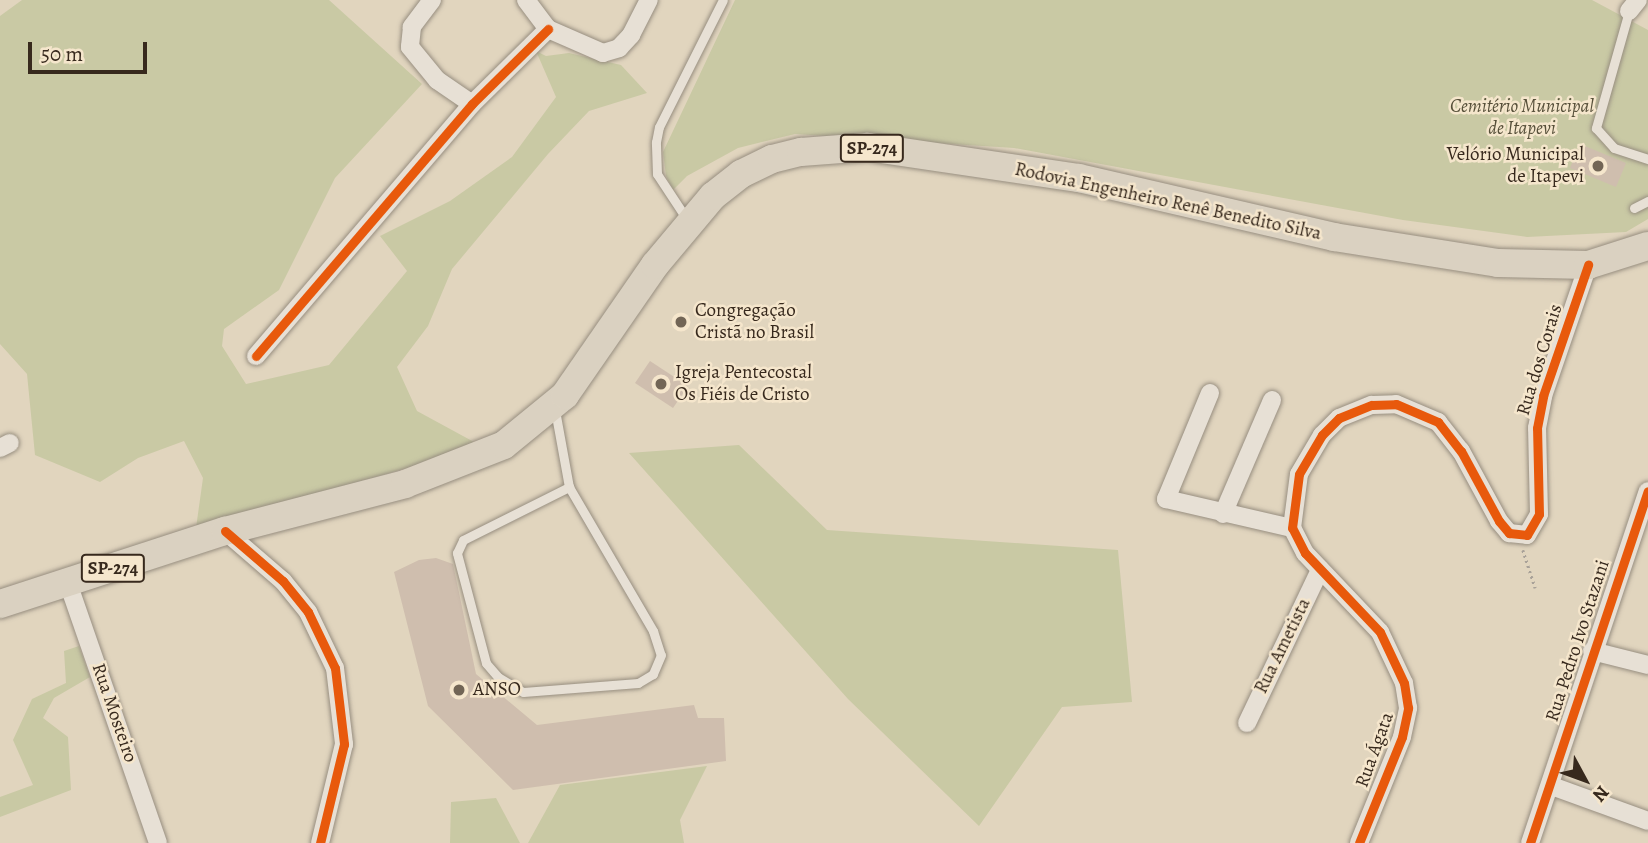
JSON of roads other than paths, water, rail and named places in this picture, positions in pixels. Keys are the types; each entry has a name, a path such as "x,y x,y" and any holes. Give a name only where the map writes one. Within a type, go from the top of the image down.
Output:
{"main road":[{"name":"Rodovia Engenheiro Renê Benedito Silva","path":"0,604 225,531 459,466 503,445 554,405 596,356 688,221 741,174 772,159 829,148 868,148 1079,178 1334,237 1498,263 1588,265 1648,246"}],"street":[{"path":"432,0 412,27 410,47 437,80 471,104"},
{"path":"526,0 548,29 603,53 619,48 631,35 649,0"},
{"path":"256,356 471,104 548,29"},
{"name":"Rua dos Corais","path":"1292,527 1299,474 1322,435 1353,410 1396,404 1419,411 1451,436 1499,521 1509,533 1519,537 1532,529 1539,514 1539,418 1588,265"},
{"path":"1210,393 1164,494 1172,504 1292,527 1320,570"},
{"path":"1223,514 1272,400"},
{"name":"Rua Pedro Ivo Stazani","path":"1530,843 1552,786 1592,652 1648,491"},
{"path":"225,531 283,581 308,612 335,668 344,744 320,843"},
{"name":"Rua Ametista","path":"1247,723 1320,570"},
{"name":"Rua Ágata","path":"1320,570 1380,632 1395,659 1408,708 1402,737 1359,843"},
{"name":"Rua Mosteiro","path":"68,583 158,843"},
{"path":"1592,652 1648,665"},
{"path":"1552,786 1648,821"}],"lane":[{"path":"688,221 657,174 656,142 659,127 723,0"},
{"path":"1634,5 1596,128 1615,148 1648,159"},
{"path":"1633,208 1648,201"},
{"path":"554,405 569,487 653,631 661,655 653,674 638,683 523,692 498,677 486,663 457,553 463,540 569,487"}],"place":[{"name":"Velório Municipal de Itapevi","path":"1598,166"},
{"name":"Congregação Cristã no Brasil","path":"681,322"},
{"name":"Igreja Pentecostal Os Fiéis de Cristo","path":"661,384"},
{"name":"ANSO","path":"459,690"}],"park label":[{"name":"Cemitério Municipal de Itapevi","path":"1522,118"}]}
